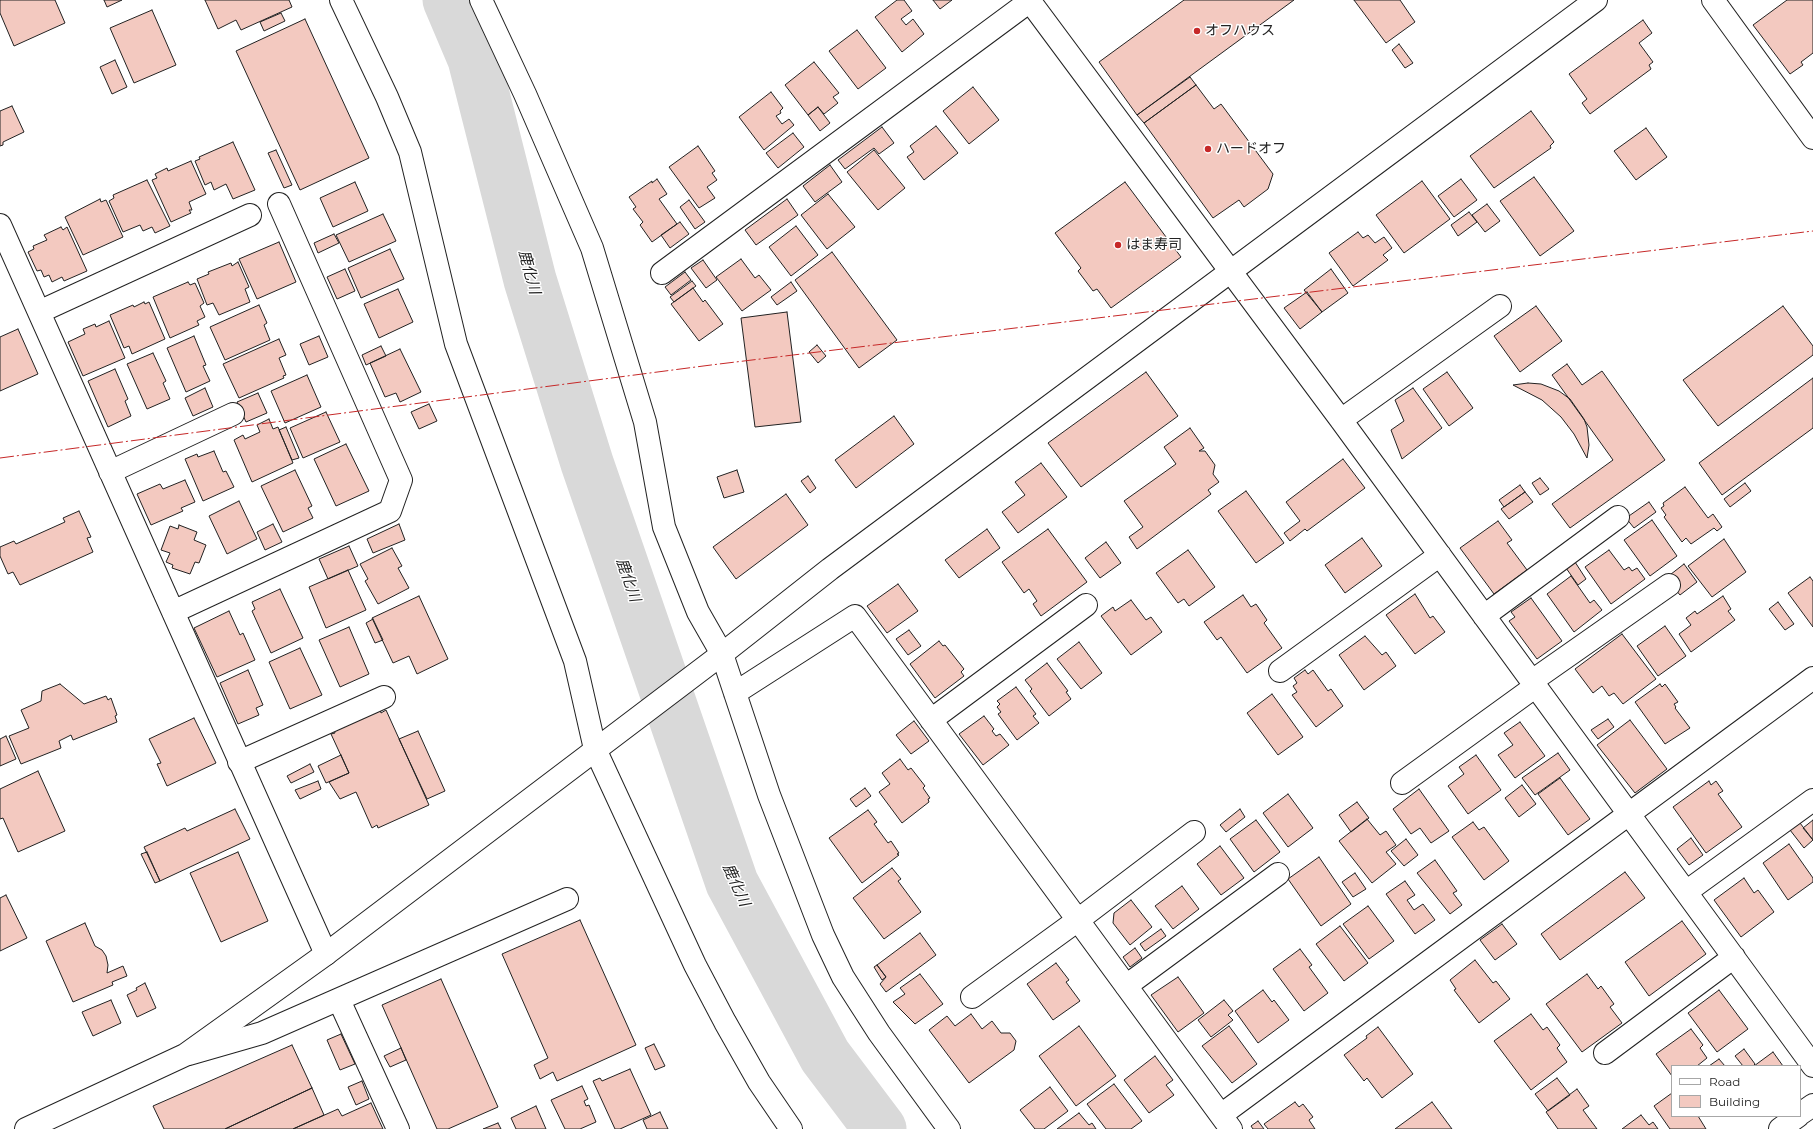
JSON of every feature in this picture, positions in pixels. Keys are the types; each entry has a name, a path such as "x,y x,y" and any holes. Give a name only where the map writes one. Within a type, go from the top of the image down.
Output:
{"street":[{"path":"341,0 387,97 410,152 456,344 575,661 594,750 694,965 744,1055 791,1129"},
{"path":"481,0 592,248 645,422 664,526 698,612 735,693 769,795 822,935 839,970 879,1033 949,1129"},
{"path":"185,1055 326,954 830,569 1230,270 1596,0"},
{"path":"1713,0 1813,138"},
{"path":"662,273 1029,1 1341,420 1629,812 1813,1066"},
{"path":"173,612 390,512 401,480 278,204"},
{"path":"39,312 250,215"},
{"path":"0,225 326,954"},
{"path":"1341,420 1500,306"},
{"path":"110,472 233,414"},
{"path":"1484,616 1618,517"},
{"path":"1280,671 1440,555"},
{"path":"1402,783 1669,585"},
{"path":"931,720 1086,605"},
{"path":"735,693 855,616 1226,1122 1629,812 1813,678"},
{"path":"239,762 384,696"},
{"path":"1686,892 1813,800"},
{"path":"972,997 1078,920 1194,832"},
{"path":"1126,986 1278,874"},
{"path":"26,1129 185,1055 262,1033 567,899"},
{"path":"1605,1053 1734,957"},
{"path":"339,1000 398,1129"},
{"path":"1801,1114 1813,1105"},
{"path":"1780,1129 1796,1117"}],"building":[{"path":"0,0 55,0 65,23 14,46 0,13"},
{"path":"104,0 122,0 107,7"},
{"path":"205,0 289,0 292,7 241,30 236,20 218,29"},
{"path":"897,0 904,0 912,11 901,19 906,25 913,19 924,34 902,52 875,17"},
{"path":"933,0 952,0 940,9"},
{"name":"オフハウス","path":"1184,0 1294,0 1137,115 1099,62"},
{"path":"1354,0 1400,0 1415,22 1386,43"},
{"path":"1787,0 1813,0 1813,53 1801,62 1803,65 1790,74 1753,25"},
{"path":"152,10 176,65 134,83 110,28"},
{"path":"281,13 285,21 264,31 260,22"},
{"path":"305,19 369,158 300,190 236,51"},
{"path":"1643,20 1652,33 1639,43 1653,62 1649,65 1651,69 1590,114 1582,103 1587,99 1569,74"},
{"path":"857,30 886,68 858,89 829,51"},
{"path":"1399,44 1413,63 1405,68 1392,50"},
{"path":"115,60 127,87 112,94 100,67"},
{"path":"814,62 839,93 833,97 838,103 824,114 818,107 808,115 785,85"},
{"path":"1190,77 1196,85 1144,123 1137,115"},
{"name":"ハードオフ","path":"1196,85 1214,109 1221,104 1273,174 1268,189 1244,207 1239,200 1213,218 1144,123"},
{"path":"973,87 999,120 969,144 943,111"},
{"path":"771,92 783,108 780,111 781,113 776,116 782,124 789,119 794,125 764,150 739,117"},
{"path":"12,106 24,132 3,142 3,145 0,146 0,111"},
{"path":"818,107 830,123 820,131 808,115"},
{"path":"1531,111 1554,142 1550,146 1551,148 1494,188 1470,156"},
{"path":"936,126 958,153 924,180 907,157 914,152 910,146"},
{"path":"882,127 894,143 879,154 874,148 845,169 838,160"},
{"path":"1646,128 1667,157 1636,180 1614,151"},
{"path":"793,133 804,147 778,168 766,153"},
{"path":"233,142 255,190 233,199 226,184 214,190 211,182 205,185 195,161 200,159 199,157"},
{"path":"698,146 715,171 712,173 717,180 707,187 715,198 699,208 669,167"},
{"path":"276,150 292,185 284,188 268,153"},
{"path":"874,150 905,188 878,210 847,172"},
{"path":"191,161 206,194 189,202 192,210 189,210 191,213 171,222 152,180 157,178 155,174 167,168 168,171"},
{"path":"830,165 842,182 815,202 803,186"},
{"path":"1534,177 1574,231 1540,256 1500,201"},
{"path":"657,179 667,194 659,199 677,224 652,242 640,225 643,222 633,209 636,207 629,197"},
{"path":"1461,179 1477,200 1454,217 1438,196"},
{"path":"147,180 170,226 155,233 152,227 143,231 140,225 123,232 109,201 114,198 113,195"},
{"path":"1422,181 1450,219 1404,253 1376,215"},
{"path":"355,182 368,211 333,227 320,198"},
{"name":"はま寿司","path":"1125,182 1181,257 1111,308 1097,289 1093,291 1078,271 1081,268 1055,233"},
{"path":"828,194 855,227 827,249 801,215"},
{"path":"100,199 101,202 106,200 123,237 83,255 65,217"},
{"path":"787,199 798,215 756,245 745,230"},
{"path":"689,200 705,222 695,229 680,207"},
{"path":"1487,204 1500,221 1485,232 1472,215"},
{"path":"1469,212 1477,222 1458,236 1451,225"},
{"path":"383,214 396,241 349,262 336,235"},
{"path":"680,222 689,234 670,248 661,235"},
{"path":"796,226 818,255 791,276 769,247"},
{"path":"61,227 63,230 67,227 87,271 64,281 62,277 52,282 49,275 44,277 41,270 37,271 28,252 34,249 33,246 47,240 44,235"},
{"path":"1358,232 1363,238 1368,235 1375,243 1384,237 1392,248 1383,255 1388,260 1353,286 1329,253"},
{"path":"334,234 339,243 318,253 314,243"},
{"path":"279,242 296,282 257,299 239,259"},
{"path":"390,249 404,279 361,298 348,268"},
{"path":"832,252 897,340 859,368 795,280"},
{"path":"741,259 755,278 759,275 771,290 742,311 716,277"},
{"path":"703,260 717,280 706,288 691,268"},
{"path":"238,262 249,287 245,289 250,302 219,315 213,303 207,305 197,279 209,274 208,272 231,263 232,266"},
{"path":"345,269 355,291 337,299 327,277"},
{"path":"1331,269 1348,293 1322,312 1304,290"},
{"path":"685,272 691,280 671,295 665,287"},
{"path":"692,281 696,286 674,302 670,297"},
{"path":"188,282 190,285 195,283 204,303 200,306 205,317 197,321 199,325 170,338 153,297"},
{"path":"791,282 797,291 777,305 771,297"},
{"path":"693,288 703,302 705,300 723,324 699,341 671,304"},
{"path":"398,289 413,322 379,338 364,304"},
{"path":"1307,292 1322,312 1300,329 1284,308"},
{"path":"144,302 145,304 149,302 165,339 132,354 129,346 124,348 110,315"},
{"path":"259,305 267,323 264,325 270,340 225,360 210,327"},
{"path":"1536,306 1562,341 1520,372 1494,336"},
{"path":"1783,306 1813,346 1813,355 1718,426 1683,380"},
{"path":"787,312 801,422 755,427 741,318"},
{"path":"109,321 125,358 83,376 68,342 85,334 83,329 95,324 96,327"},
{"path":"18,329 38,374 0,391 0,337"},
{"path":"194,336 206,365 203,366 210,381 186,392 167,348"},
{"path":"319,336 328,357 309,365 300,344"},
{"path":"279,339 286,355 279,358 286,375 283,376 284,378 239,398 223,364"},
{"path":"817,345 826,356 818,363 809,352"},
{"path":"381,346 386,356 366,365 362,355"},
{"path":"400,349 421,392 400,402 396,393 385,397 370,363"},
{"path":"153,353 166,381 163,383 170,399 147,409 127,364"},
{"path":"1567,364 1582,385 1602,371 1665,460 1570,528 1552,504 1613,460 1552,375"},
{"path":"115,369 128,399 125,401 131,416 108,427 88,381"},
{"path":"1146,372 1178,416 1081,487 1048,443"},
{"path":"1447,372 1473,408 1449,426 1423,389"},
{"path":"307,375 321,407 285,423 271,391"},
{"path":"1813,378 1813,428 1722,495 1699,463"},
{"path":"1528,383 1541,384 1559,391 1570,399 1584,419 1587,427 1589,445 1587,458 1574,434 1561,417 1542,400 1513,385"},
{"path":"205,388 213,407 193,416 185,398"},
{"path":"1413,388 1442,428 1402,459 1391,430 1404,421 1395,400"},
{"path":"258,393 267,413 246,422 237,402"},
{"path":"429,404 437,421 419,429 411,412"},
{"path":"326,412 340,442 303,458 290,428"},
{"path":"894,416 914,444 856,488 835,460"},
{"path":"269,419 273,429 278,427 293,463 252,482 234,440 243,435 245,439 260,432 257,425"},
{"path":"286,427 299,458 292,460 279,430"},
{"path":"1190,428 1204,448 1199,451 1205,451 1215,465 1213,474 1219,482 1208,490 1211,494 1137,549 1129,537 1143,527 1124,501 1176,464 1164,447"},
{"path":"346,444 369,491 336,506 314,459"},
{"path":"214,451 223,472 226,471 234,487 203,501 185,459 197,454 198,457"},
{"path":"1343,459 1365,488 1307,531 1305,529 1290,541 1284,533 1300,521 1286,502"},
{"path":"1041,463 1067,497 1018,533 1002,512 1025,495 1015,482"},
{"path":"295,470 312,506 308,508 313,518 283,532 261,486"},
{"path":"737,470 744,492 724,498 717,477"},
{"path":"808,476 816,488 810,493 801,481"},
{"path":"1540,478 1549,489 1540,495 1532,483"},
{"path":"185,480 195,502 181,508 183,511 151,525 137,494 160,484 163,489"},
{"path":"1745,483 1751,491 1730,507 1724,499"},
{"path":"1520,485 1525,492 1504,507 1499,500"},
{"path":"1685,487 1708,518 1713,514 1722,527 1717,531 1714,528 1691,544 1686,538 1682,542 1664,517 1666,515 1661,508 1664,506 1663,503"},
{"path":"1246,491 1284,543 1256,563 1218,511"},
{"path":"1525,492 1533,502 1509,519 1501,509"},
{"path":"786,494 808,525 736,579 713,547"},
{"path":"239,501 257,539 227,554 209,516"},
{"path":"1649,502 1656,512 1634,528 1626,518"},
{"path":"79,511 91,537 87,538 93,552 20,585 13,572 8,574 0,556 0,547 14,541 16,544 65,522 63,518"},
{"path":"1652,520 1677,556 1650,576 1624,540"},
{"path":"1498,521 1512,540 1507,543 1527,570 1494,594 1460,548"},
{"path":"273,524 282,542 265,550 257,532"},
{"path":"399,524 405,540 373,553 367,539"},
{"path":"179,525 197,532 194,540 206,545 199,563 195,562 190,574 172,568 173,565 166,562 170,553 161,550 170,526 178,529"},
{"path":"987,529 1000,548 959,578 945,560"},
{"path":"1048,529 1087,582 1041,616 1033,604 1037,601 1029,589 1024,593 1002,562"},
{"path":"1362,538 1382,566 1345,593 1325,565"},
{"path":"1724,539 1746,572 1712,597 1688,566"},
{"path":"1106,542 1121,563 1100,578 1085,558"},
{"path":"349,546 358,566 328,579 319,559"},
{"path":"392,548 402,566 398,568 409,588 378,604 365,581 368,579 360,564"},
{"path":"1188,550 1215,587 1189,606 1184,599 1178,603 1156,573"},
{"path":"1609,550 1624,570 1629,567 1632,571 1637,568 1645,579 1611,604 1585,567"},
{"path":"1575,562 1586,579 1578,585 1566,568"},
{"path":"1684,564 1697,582 1680,595 1666,578"},
{"path":"348,570 366,610 326,628 309,587"},
{"path":"1571,576 1590,603 1594,600 1602,610 1574,632 1547,594"},
{"path":"1810,577 1813,581 1813,627 1788,593"},
{"path":"898,584 918,611 887,633 867,606"},
{"path":"280,589 303,638 271,653 252,611 255,609 252,602"},
{"path":"1415,594 1430,618 1433,616 1445,632 1415,654 1386,615"},
{"path":"1243,595 1251,607 1256,604 1267,620 1264,623 1282,648 1247,673 1221,637 1217,640 1204,622"},
{"path":"419,596 448,659 417,674 409,656 393,663 372,618"},
{"path":"1723,596 1731,609 1728,611 1735,620 1691,652 1679,634 1691,625 1686,618 1695,611 1697,614"},
{"path":"1531,598 1562,641 1537,659 1509,621 1515,617 1511,612"},
{"path":"1131,600 1146,620 1151,617 1162,632 1131,655 1101,616 1113,607 1115,611"},
{"path":"1778,602 1794,624 1785,630 1769,609"},
{"path":"229,611 240,635 243,633 255,660 217,677 194,628"},
{"path":"373,619 383,640 375,643 366,623"},
{"path":"1665,626 1686,656 1658,676 1637,646"},
{"path":"349,627 369,674 340,687 319,640"},
{"path":"909,630 921,646 908,655 896,639"},
{"path":"1622,634 1656,679 1623,704 1614,693 1609,696 1602,686 1593,693 1575,669"},
{"path":"1365,636 1382,655 1386,652 1396,666 1364,690 1339,655"},
{"path":"939,641 943,646 945,645 964,669 961,672 964,676 935,698 910,664"},
{"path":"1079,642 1102,673 1081,689 1057,659"},
{"path":"300,648 322,695 290,709 269,662"},
{"path":"1047,663 1068,691 1066,692 1071,699 1049,716 1030,691 1032,689 1025,680"},
{"path":"248,670 263,705 256,708 259,715 238,724 220,683"},
{"path":"1305,670 1308,674 1313,670 1328,691 1331,689 1343,706 1316,727 1292,695 1297,692 1293,686 1297,683 1294,678"},
{"path":"60,684 84,704 106,696 108,700 111,698 117,715 115,716 117,722 73,740 71,735 59,741 61,748 21,764 9,736 29,728 21,710 41,701 42,691"},
{"path":"1660,684 1662,687 1665,684 1678,702 1674,704 1676,707 1675,708 1690,728 1665,744 1635,702"},
{"path":"1016,687 1036,714 1033,716 1039,723 1017,740 998,714 1001,712 997,707 1000,704 997,701"},
{"path":"1272,694 1303,737 1278,755 1247,713"},
{"path":"380,709 381,713 386,710 429,805 378,828 377,825 372,828 356,792 340,799 329,782 349,773 331,734 335,733 334,730"},
{"path":"984,716 994,729 992,731 996,736 1000,734 1009,745 983,765 959,734"},
{"path":"194,718 216,763 167,786 157,764 161,763 149,739"},
{"path":"1608,719 1614,727 1598,739 1591,730"},
{"path":"1630,720 1667,769 1635,793 1597,745"},
{"path":"914,721 929,741 911,754 896,735"},
{"path":"1520,722 1545,756 1515,778 1498,755 1513,745 1504,733"},
{"path":"418,731 445,791 427,799 399,739"},
{"path":"6,736 16,759 0,766 0,739"},
{"path":"1558,753 1570,770 1535,795 1522,778"},
{"path":"341,755 349,773 326,783 318,766"},
{"path":"1476,755 1501,790 1468,814 1448,786 1464,774 1459,767"},
{"path":"900,759 908,770 911,768 925,786 923,788 930,798 928,799 929,802 902,823 879,792 890,784 882,773"},
{"path":"310,764 314,772 291,783 287,776"},
{"path":"38,771 65,831 18,852 3,818 0,819 0,789"},
{"path":"1560,778 1590,819 1568,835 1538,794"},
{"path":"318,781 321,789 300,799 295,790"},
{"path":"1709,781 1711,785 1716,781 1723,791 1718,794 1742,827 1706,853 1673,807"},
{"path":"1522,785 1536,804 1519,817 1505,798"},
{"path":"865,788 871,796 856,807 850,799"},
{"path":"1419,789 1449,831 1431,843 1420,828 1411,834 1393,809"},
{"path":"1288,794 1313,828 1288,847 1263,813"},
{"path":"1357,802 1369,818 1351,832 1339,815"},
{"path":"235,809 250,839 160,881 144,847 185,828 187,831"},
{"path":"1240,809 1245,817 1226,832 1220,825"},
{"path":"868,810 877,822 874,824 888,843 891,841 899,853 897,854 899,855 862,883 829,838"},
{"path":"1367,819 1380,835 1386,831 1396,845 1386,852 1396,864 1372,883 1339,841"},
{"path":"1256,820 1280,852 1254,872 1230,839"},
{"path":"1813,820 1813,840 1803,828"},
{"path":"1473,822 1479,830 1484,827 1509,861 1484,880 1452,837"},
{"path":"1800,823 1813,840 1804,848 1790,830"},
{"path":"1691,838 1703,855 1689,865 1677,849"},
{"path":"1406,839 1418,855 1404,866 1391,851"},
{"path":"1789,844 1813,878 1813,882 1788,900 1763,863"},
{"path":"1220,846 1244,878 1221,895 1197,864"},
{"path":"147,852 160,881 155,883 141,854"},
{"path":"238,852 268,921 221,942 190,873"},
{"path":"1319,857 1351,904 1321,926 1288,879"},
{"path":"1435,860 1457,891 1453,893 1462,905 1450,914 1417,873"},
{"path":"892,868 901,879 898,881 921,912 884,939 853,898"},
{"path":"1625,872 1645,898 1560,960 1541,934"},
{"path":"1355,873 1366,889 1353,897 1342,882"},
{"path":"1744,878 1754,893 1758,890 1774,912 1741,937 1714,900"},
{"path":"1405,881 1415,895 1407,900 1414,910 1423,904 1435,920 1415,934 1386,894"},
{"path":"1182,886 1199,909 1173,929 1155,906"},
{"path":"6,895 27,938 0,951 0,898"},
{"path":"1131,900 1152,927 1130,945 1113,923 1114,913"},
{"path":"1368,906 1394,941 1369,959 1343,924"},
{"path":"580,920 636,1045 557,1081 553,1072 540,1079 534,1065 548,1058 502,954"},
{"path":"1682,921 1706,954 1649,996 1625,962"},
{"path":"85,923 95,946 102,950 106,956 108,965 107,973 123,966 127,976 112,982 113,985 73,1002 46,941"},
{"path":"1502,924 1517,944 1495,960 1480,940"},
{"path":"1340,926 1368,963 1344,981 1316,944"},
{"path":"1161,929 1166,936 1145,951 1140,944"},
{"path":"920,933 936,955 886,992 880,984 886,977 877,965"},
{"path":"1135,948 1142,958 1130,967 1123,957"},
{"path":"1300,949 1312,965 1309,967 1328,993 1304,1011 1273,969"},
{"path":"1475,960 1493,983 1496,981 1510,999 1479,1023 1454,990 1456,989 1450,980"},
{"path":"1056,963 1069,980 1066,982 1080,1001 1053,1020 1027,984"},
{"path":"877,965 886,977 882,980 874,967"},
{"path":"920,974 943,1004 915,1024 893,1002 905,994 900,988"},
{"path":"1587,974 1598,989 1601,986 1614,1004 1610,1007 1622,1023 1582,1052 1546,1004"},
{"path":"1178,977 1204,1013 1178,1032 1151,995"},
{"path":"441,979 498,1107 448,1129 437,1129 382,1005"},
{"path":"145,983 156,1008 137,1017 127,995 137,990 136,988"},
{"path":"1263,990 1272,1002 1274,1000 1289,1020 1258,1043 1235,1011"},
{"path":"1719,990 1748,1029 1717,1052 1688,1013"},
{"path":"111,1000 121,1023 93,1036 82,1012"},
{"path":"1224,1000 1233,1011 1228,1015 1233,1020 1211,1037 1198,1020"},
{"path":"971,1014 982,1029 992,1021 1001,1033 1010,1033 1016,1041 1014,1050 969,1083 929,1030 947,1016 955,1026"},
{"path":"1531,1014 1543,1030 1547,1027 1560,1045 1557,1048 1567,1062 1531,1090 1494,1041"},
{"path":"1079,1026 1116,1076 1076,1106 1039,1056"},
{"path":"1229,1026 1257,1064 1232,1083 1202,1046"},
{"path":"1378,1027 1413,1074 1382,1098 1367,1078 1364,1081 1344,1055 1367,1038 1366,1036"},
{"path":"1691,1029 1703,1045 1700,1048 1707,1058 1698,1065 1671,1065 1671,1075 1656,1054"},
{"path":"341,1034 355,1064 340,1070 327,1040"},
{"path":"654,1044 665,1066 655,1070 645,1048"},
{"path":"292,1045 312,1088 225,1129 164,1129 153,1106"},
{"path":"401,1048 406,1060 390,1067 384,1056"},
{"path":"1744,1049 1755,1064 1742,1065 1735,1056"},
{"path":"1773,1052 1782,1065 1755,1065"},
{"path":"1155,1056 1173,1080 1166,1085 1174,1095 1149,1113 1124,1080"},
{"path":"1719,1059 1724,1065 1710,1065"},
{"path":"630,1069 651,1115 620,1129 615,1129 593,1081 600,1078 602,1081"},
{"path":"1557,1078 1570,1095 1548,1111 1535,1094"},
{"path":"362,1081 369,1099 356,1105 348,1087"},
{"path":"1114,1084 1142,1121 1131,1129 1106,1129 1087,1104"},
{"path":"582,1086 588,1099 584,1101 586,1106 589,1105 596,1122 580,1129 565,1129 551,1100"},
{"path":"1050,1087 1068,1111 1044,1129 1035,1129 1020,1110"},
{"path":"312,1088 324,1115 293,1129 225,1129"},
{"path":"1577,1089 1589,1106 1583,1110 1597,1129 1558,1129 1546,1112"},
{"path":"1671,1094 1671,1117 1699,1117 1706,1129 1670,1129 1654,1106"},
{"path":"1295,1102 1299,1107 1303,1104 1313,1117 1309,1120 1315,1129 1268,1129 1264,1124"},
{"path":"1432,1102 1452,1129 1395,1129"},
{"path":"371,1103 383,1129 293,1129 338,1109 342,1116"},
{"path":"536,1106 546,1129 516,1129 511,1118"},
{"path":"660,1112 668,1129 647,1129 643,1120"},
{"path":"1079,1113 1089,1125 1092,1123 1096,1129 1057,1129"},
{"path":"1641,1115 1649,1125 1653,1122 1658,1129 1622,1129"},
{"path":"1258,1121 1264,1129 1253,1129 1251,1126"},
{"path":"498,1123 501,1129 483,1129"}],"waterway":[{"name":"鹿化川","path":"449,0 474,59 530,280 587,463 732,883 825,1056 880,1129"}],"power":[{"path":"0,458 711,365 1813,231"}],"place":[{"name":"オフハウス","path":"1197,31"},
{"name":"ハードオフ","path":"1208,149"},
{"name":"はま寿司","path":"1118,245"}]}
